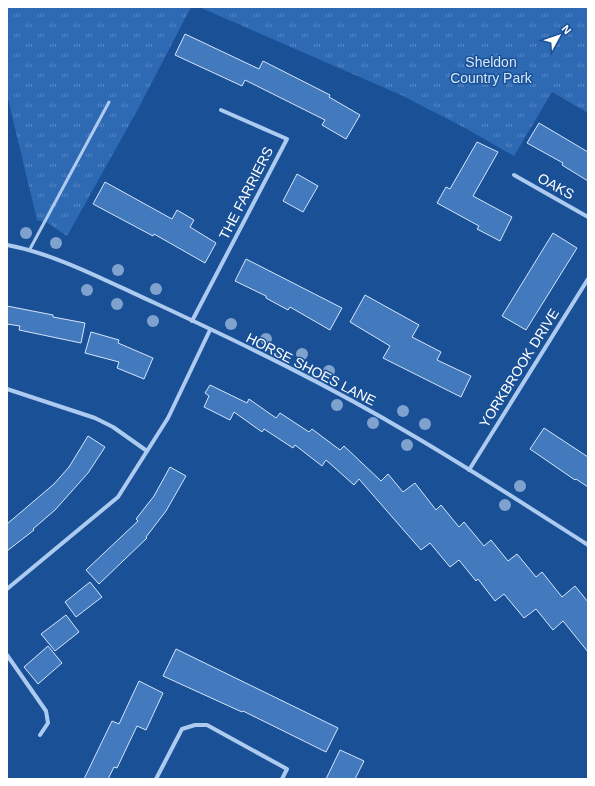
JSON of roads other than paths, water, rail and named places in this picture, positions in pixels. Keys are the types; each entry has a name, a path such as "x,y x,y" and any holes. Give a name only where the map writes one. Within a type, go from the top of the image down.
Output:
{"street":[{"name":"THE FARRIERS","path":"192,320 286,139 221,110"},
{"name":"OAKS","path":"514,175 588,217"},
{"name":"HORSE SHOES LANE","path":"7,245 30,249 192,320 343,396 412,435 588,545"},
{"name":"YORKBROOK DRIVE","path":"468,470 588,279"},
{"path":"7,589 118,497 168,418 210,330"},
{"path":"7,388 95,418 113,427 147,451"},
{"path":"7,656 46,711 49,718 48,723 40,735"},
{"path":"156,779 182,729 195,724 207,725 288,769 282,779"}],"lane":[{"path":"30,249 109,102"}],"park label":[{"name":"Sheldon Country Park","path":"491,70"}]}
